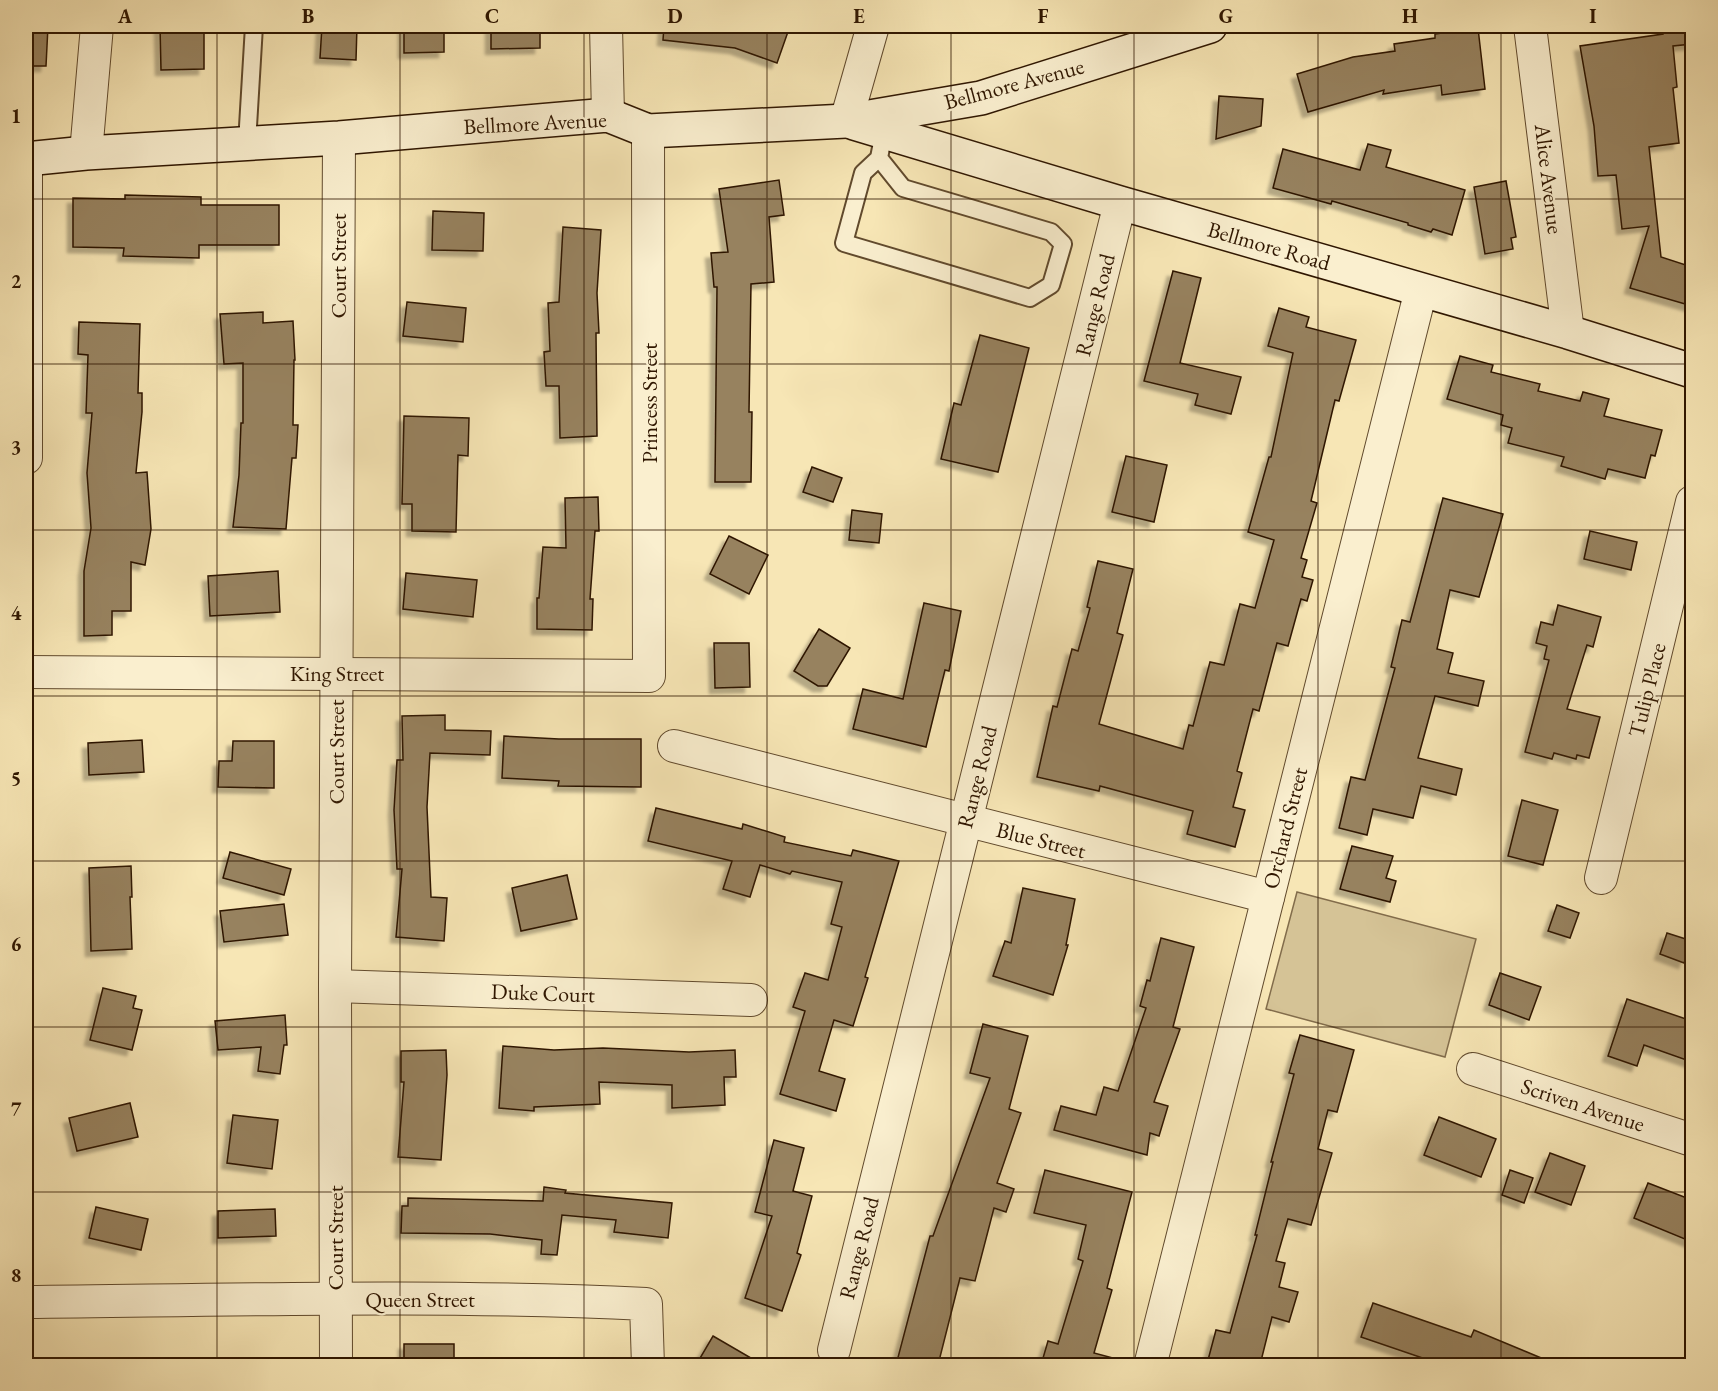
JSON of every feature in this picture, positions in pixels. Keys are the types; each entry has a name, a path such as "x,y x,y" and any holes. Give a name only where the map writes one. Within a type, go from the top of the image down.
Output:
{"main road":[{"name":"Bellmore Avenue","path":"26,159 86,153 339,138 608,115 648,131 846,121 981,98 1210,26"},
{"name":"Bellmore Road","path":"846,121 882,145 1120,203 1568,332 1692,371"}],"street":[{"path":"86,153 97,26"},
{"path":"606,26 608,115"},
{"path":"846,121 873,26"},
{"name":"Alice Avenue","path":"1530,26 1568,332"},
{"name":"Princess Street","path":"648,131 649,676"},
{"name":"Court Street","path":"336,1365 335,986 339,138"},
{"path":"26,159 26,458"},
{"name":"Range Road","path":"834,1350 1120,203"},
{"name":"Orchard Street","path":"1150,1365 1421,290"},
{"name":"Tulip Place","path":"1601,878 1692,502"},
{"name":"King Street","path":"26,672 649,676"},
{"name":"Blue Street","path":"674,746 1268,897"},
{"name":"Duke Court","path":"335,986 751,1000"},
{"name":"Scriven Avenue","path":"1473,1069 1692,1140"},
{"name":"Queen Street","path":"26,1302 335,1298 546,1299 646,1304 648,1365"}],"lane":[{"path":"247,143 254,26"},
{"path":"882,145 903,188 1051,232 1063,244 1051,285 1030,298 844,243 863,173 882,145"}],"shaded area":[{"path":"1297,892 1476,939 1445,1057 1266,1009"}],"building":[{"path":"26,26 48,26 46,66 26,66"},
{"path":"160,26 204,26 204,69 161,70"},
{"path":"322,26 357,26 356,60 320,58"},
{"path":"404,26 444,26 444,52 404,53"},
{"path":"491,26 540,26 540,48 491,49"},
{"path":"664,26 790,26 777,63 735,48 663,40"},
{"path":"1662,26 1692,26 1692,44 1673,46 1677,87 1673,88 1679,143 1649,147 1661,257 1692,267 1692,306 1630,288 1649,226 1622,229 1616,175 1598,176 1594,126 1580,46 1663,34"},
{"path":"1478,28 1485,89 1442,95 1441,85 1383,94 1384,90 1308,112 1297,74 1353,57 1395,51 1394,44 1435,38 1435,34"},
{"path":"1219,96 1263,99 1261,126 1216,139"},
{"path":"1368,144 1391,150 1386,167 1465,190 1452,235 1433,229 1431,232 1332,201 1331,204 1273,188 1283,149 1360,170"},
{"path":"779,180 784,215 769,217 774,282 751,284 749,412 752,412 751,482 715,482 717,287 714,287 711,253 728,252 719,189"},
{"path":"1506,181 1516,237 1511,238 1513,249 1485,254 1474,187"},
{"path":"125,195 201,197 201,205 279,205 279,245 199,245 199,258 123,256 124,248 73,247 73,198 125,199"},
{"path":"433,211 484,213 483,251 432,250"},
{"path":"563,227 601,230 597,293 599,333 596,333 597,436 560,438 559,386 546,386 544,352 550,351 548,303 559,302"},
{"path":"1173,271 1201,278 1180,363 1241,377 1231,414 1195,405 1198,394 1144,381"},
{"path":"407,302 466,308 463,342 403,336"},
{"path":"1279,308 1309,317 1306,327 1356,340 1339,401 1335,400 1311,501 1317,503 1301,558 1307,560 1302,577 1313,580 1307,601 1301,599 1288,646 1277,643 1259,711 1253,709 1237,771 1242,773 1233,807 1245,810 1235,847 1187,834 1193,811 1100,786 1099,791 1037,777 1053,706 1057,707 1072,649 1078,651 1090,608 1087,607 1098,561 1133,569 1117,633 1123,635 1099,724 1183,749 1189,725 1193,726 1210,662 1224,665 1240,604 1255,608 1274,540 1248,532 1269,457 1271,457 1293,353 1268,346"},
{"path":"263,312 263,323 293,321 295,360 293,425 298,425 296,458 292,458 286,529 233,527 239,475 241,423 243,423 243,363 224,364 220,314"},
{"path":"79,322 140,324 138,393 142,393 142,412 136,473 147,472 151,529 145,565 131,562 131,611 112,611 112,635 84,636 84,571 91,528 87,473 92,413 86,413 88,355 78,354"},
{"path":"980,335 1029,348 998,472 941,459 954,403 961,405"},
{"path":"1460,356 1493,365 1491,372 1540,384 1538,391 1580,401 1583,392 1609,399 1604,416 1662,430 1655,456 1651,455 1645,478 1608,469 1605,479 1561,466 1564,457 1508,443 1512,428 1501,425 1503,415 1447,399"},
{"path":"404,416 469,418 468,456 458,455 456,532 412,531 412,504 402,504"},
{"path":"1126,456 1167,465 1154,522 1112,512"},
{"path":"812,467 842,478 833,502 803,492"},
{"path":"598,497 599,531 595,531 590,599 593,599 592,630 537,629 537,598 539,598 543,547 566,548 565,498"},
{"path":"1443,498 1503,514 1479,597 1450,590 1437,649 1453,653 1448,673 1484,681 1478,706 1435,696 1418,758 1462,769 1456,795 1421,786 1413,818 1373,809 1367,835 1339,828 1351,777 1365,780 1395,668 1391,667 1402,620 1410,622"},
{"path":"852,510 882,514 879,543 849,540"},
{"path":"1590,531 1637,542 1631,570 1584,559"},
{"path":"729,536 768,555 749,594 710,574"},
{"path":"278,571 280,612 210,616 208,576"},
{"path":"406,573 477,580 473,617 403,609"},
{"path":"924,603 961,611 949,671 945,670 926,747 853,729 863,689 903,699"},
{"path":"1558,605 1601,617 1593,647 1587,645 1567,709 1600,717 1589,758 1577,755 1576,759 1554,753 1552,759 1525,752 1549,660 1544,659 1547,646 1536,643 1541,622 1553,625"},
{"path":"819,629 850,648 827,686 818,686 794,671"},
{"path":"714,643 749,643 750,687 715,688"},
{"path":"445,715 445,730 491,731 490,755 430,753 427,807 431,897 447,898 444,941 396,937 402,869 397,869 394,810 397,760 403,760 402,716"},
{"path":"504,736 641,739 641,787 558,786 559,781 502,778"},
{"path":"142,740 144,772 89,775 88,743"},
{"path":"233,741 274,741 274,788 218,787 219,761 232,761"},
{"path":"1522,800 1558,810 1543,865 1508,856"},
{"path":"656,808 742,829 743,824 785,837 784,842 851,856 853,850 899,861 853,1026 834,1020 819,1071 845,1079 836,1111 780,1094 805,1011 793,1007 805,973 828,980 842,927 831,924 842,882 792,871 790,874 760,865 750,897 723,889 732,861 648,841"},
{"path":"1352,846 1393,856 1386,878 1396,881 1390,902 1340,889"},
{"path":"230,852 291,869 284,895 223,878"},
{"path":"131,866 132,949 91,951 89,868"},
{"path":"567,875 577,919 521,931 512,888"},
{"path":"1023,888 1075,899 1066,945 1068,945 1053,995 993,976 1005,941 1011,943"},
{"path":"284,904 288,935 224,942 220,911"},
{"path":"1557,905 1579,913 1570,938 1548,931"},
{"path":"1667,933 1692,941 1684,963 1660,954"},
{"path":"1161,938 1194,947 1173,1027 1180,1029 1154,1102 1168,1106 1159,1136 1150,1133 1147,1155 1054,1130 1061,1106 1096,1115 1104,1087 1118,1091 1146,1008 1140,1006 1147,980 1150,981"},
{"path":"1500,973 1541,987 1529,1020 1489,1005"},
{"path":"103,988 136,996 133,1008 142,1010 132,1050 90,1040"},
{"path":"1627,999 1692,1021 1692,1062 1644,1045 1637,1066 1608,1056"},
{"path":"285,1015 287,1045 284,1045 280,1074 258,1071 261,1047 218,1050 215,1021"},
{"path":"983,1024 1028,1036 1009,1109 1021,1113 997,1183 1014,1189 1006,1212 994,1208 975,1281 960,1278 938,1365 896,1365 930,1236 933,1236 990,1078 970,1073"},
{"path":"1300,1035 1354,1050 1337,1112 1328,1110 1318,1149 1332,1153 1311,1225 1288,1219 1276,1261 1285,1263 1279,1287 1298,1292 1289,1322 1272,1317 1260,1365 1230,1365 1208,1360 1216,1330 1230,1333 1257,1235 1255,1235 1273,1162 1271,1162 1294,1074 1289,1073"},
{"path":"503,1046 554,1050 603,1048 689,1052 735,1050 736,1077 724,1077 725,1105 672,1108 672,1085 599,1082 600,1104 534,1107 534,1111 499,1108"},
{"path":"446,1050 447,1075 441,1160 398,1157 404,1082 401,1082 401,1051"},
{"path":"130,1103 138,1137 77,1151 69,1118"},
{"path":"233,1115 278,1120 272,1169 227,1163"},
{"path":"1439,1117 1496,1139 1481,1177 1424,1155"},
{"path":"774,1140 804,1148 793,1191 812,1196 797,1253 801,1255 782,1311 745,1298 772,1216 755,1212"},
{"path":"1550,1153 1585,1166 1571,1205 1535,1192"},
{"path":"1045,1170 1132,1192 1107,1288 1112,1290 1094,1353 1113,1358 1112,1365 1041,1365 1048,1341 1058,1344 1083,1261 1078,1259 1086,1225 1034,1213"},
{"path":"1510,1170 1533,1178 1524,1203 1502,1195"},
{"path":"1648,1183 1692,1200 1692,1242 1634,1218"},
{"path":"544,1187 566,1190 565,1193 672,1203 668,1238 614,1232 616,1220 562,1215 557,1255 541,1254 542,1240 490,1234 401,1233 402,1206 408,1206 408,1198 543,1201"},
{"path":"96,1207 148,1219 141,1250 89,1238"},
{"path":"275,1209 276,1236 218,1238 218,1211"},
{"path":"1373,1303 1471,1337 1474,1330 1558,1365 1443,1365 1361,1337"},
{"path":"713,1336 763,1365 696,1365"},
{"path":"404,1344 454,1344 454,1365 404,1365"}]}
